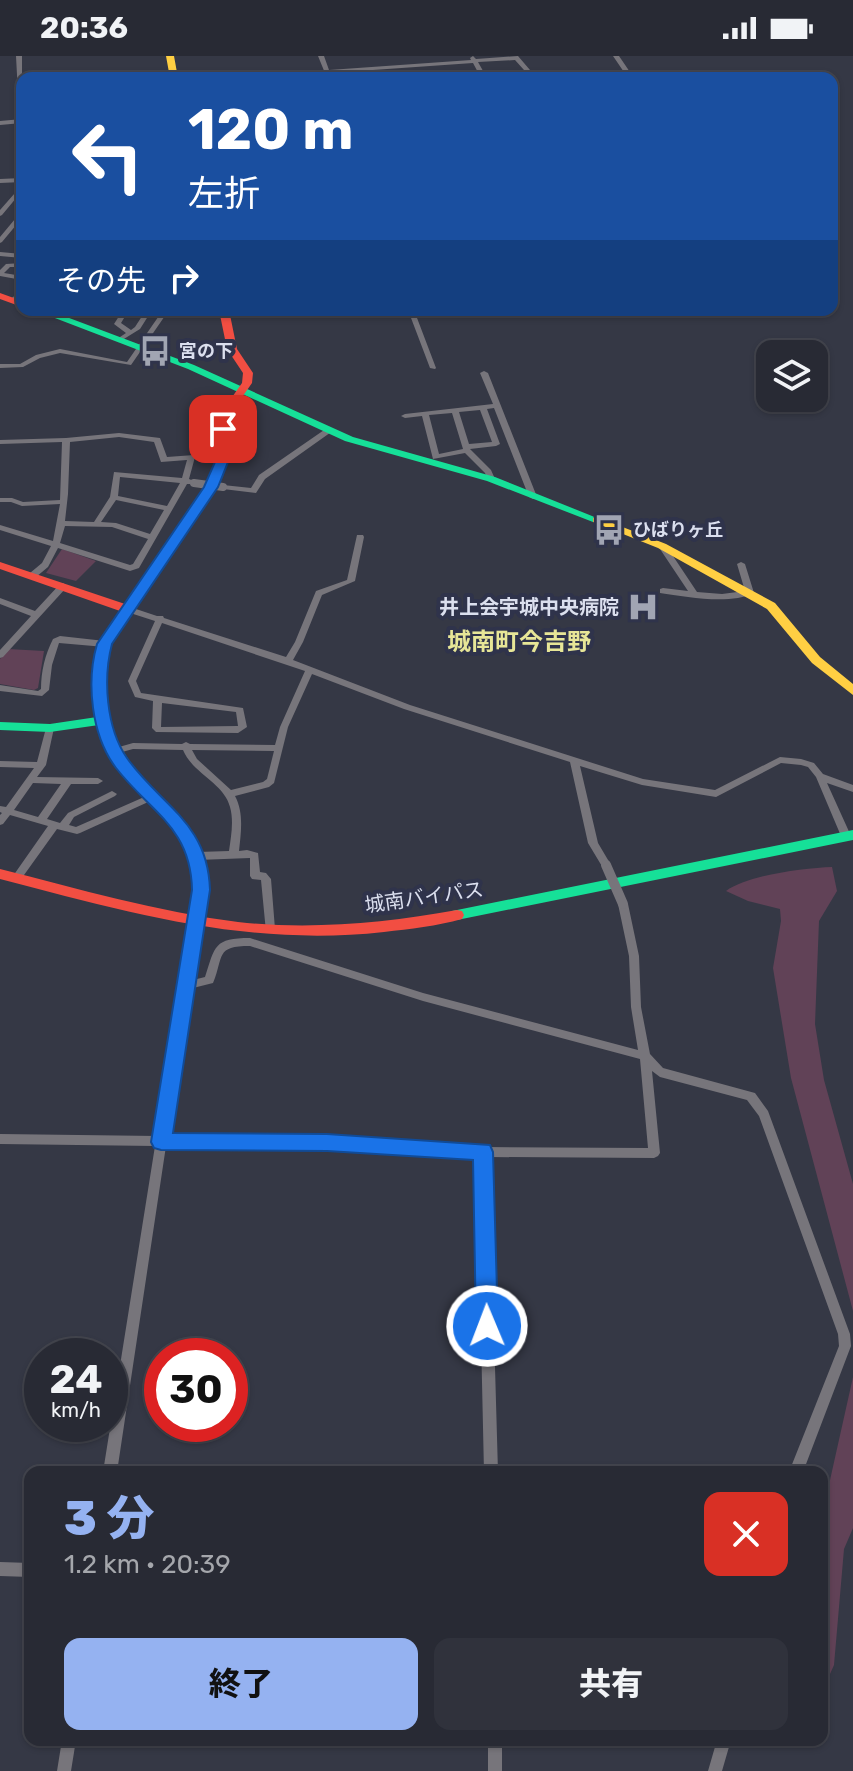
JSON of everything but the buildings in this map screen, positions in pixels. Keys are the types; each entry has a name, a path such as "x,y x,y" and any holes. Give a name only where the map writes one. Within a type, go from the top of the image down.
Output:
{"main road":[{"path":"62,316 125,337 141,348 243,389 377,450 491,479 662,546 771,606 816,660 853,691"},
{"path":"161,1142 201,890 198,856 179,823 122,764 105,720 97,681 105,644 211,487 221,462 228,410 243,389 248,373 232,349 225,316"},
{"path":"0,565 127,609"},
{"path":"0,726 50,728 105,720"},
{"name":"城南バイパス","path":"0,874 120,906 197,920 270,929 335,929 436,919 850,836"}],"street":[{"path":"354,72 474,58 515,57"},
{"path":"2,212 16,194"},
{"path":"0,241 16,221"},
{"path":"16,265 8,265 0,274 16,277"},
{"path":"122,316 117,324 125,337 144,316"},
{"path":"0,366 21,366 38,356 60,351 129,364 162,316"},
{"path":"413,316 433,368"},
{"path":"484,373 533,497"},
{"path":"405,416 497,406"},
{"path":"425,414 436,457 466,448 496,444 483,407"},
{"path":"455,410 466,448 491,479"},
{"path":"97,523 114,497 117,474 253,491 262,477 330,430"},
{"path":"0,442 119,435 157,440 164,460 191,457 189,482 169,509 136,566 130,568 0,527"},
{"path":"33,575 45,568 57,545 66,440"},
{"path":"114,497 169,509"},
{"path":"0,500 22,504 62,502"},
{"path":"60,523 97,523 153,538"},
{"path":"288,661 319,593 351,581 360,537"},
{"path":"662,546 693,592"},
{"path":"663,591 722,597 750,593 741,564"},
{"path":"0,655 63,586"},
{"path":"0,602 37,615"},
{"path":"127,609 288,661 407,707 642,782 708,795 723,791 780,760 789,759 811,765 820,776 850,836"},
{"path":"158,699 156,728 159,730 238,730 243,727 240,710 138,695 132,681 160,618"},
{"path":"0,688 39,694 45,690 50,653 60,639 105,644"},
{"path":"229,794 271,781 284,727 310,669"},
{"path":"0,822 4,810 41,765 50,728"},
{"path":"115,751 133,746 186,745 279,748"},
{"path":"186,745 195,763 229,794 235,804 234,854"},
{"path":"0,1139 327,1143 483,1152 654,1153 645,1056 636,1007 634,956 623,904 593,843 574,759"},
{"path":"0,764 41,765"},
{"path":"820,776 853,789"},
{"path":"31,780 98,781"},
{"path":"41,820 68,781"},
{"path":"16,879 58,826 71,815 112,794"},
{"path":"4,810 83,830 154,796"},
{"path":"198,856 255,856 255,876 266,879 270,929"},
{"path":"185,986 209,980 214,956 219,950 234,943 250,942 423,997 645,1056 660,1072 751,1096 764,1114 828,1283 845,1346 798,1466"},
{"path":"111,1466 161,1142"},
{"path":"483,1152 491,1466"},
{"path":"0,1569 24,1570"},
{"path":"64,1771 68,1746"},
{"path":"495,1746 495,1771"},
{"path":"715,1771 722,1746"}],"shaded area":[{"path":"62,549 96,561 76,581 46,573"},
{"path":"8,649 44,651 38,688 34,690 0,684 0,659"},
{"path":"832,867 837,891 819,921 815,1024 824,1080 853,1184 853,1311 791,1078 773,968 781,921 780,909 748,901 726,891 762,877"},
{"path":"853,1377 853,1528 844,1549 834,1665 828,1678 828,1489"}],"traffic: fast":[{"path":"55,316 191,367 349,439 491,479 597,520"},
{"path":"98,690 104,722 117,752 185,837 198,869 201,890 161,1142"},
{"path":"0,726 50,728 105,720"},
{"path":"457,915 853,835"}],"traffic: slow":[{"path":"170,56 173,72"},
{"path":"597,520 662,546 771,606 816,660 853,691"}],"traffic: jam":[{"path":"0,296 16,302"},
{"path":"98,690 101,655 107,639 211,487 221,462 223,429 228,410 247,383 248,373 232,349 225,316"},
{"path":"0,565 127,609"},
{"path":"0,874 148,911 238,927 348,929 457,915"}],"place":[{"name":"宮の下","path":"155,351"},
{"name":"ひばりヶ丘","path":"609,530"},
{"name":"井上会宇城中央病院","path":"643,607"}],"district":[{"name":"城南町今吉野","path":"519,642"}],"route":[{"path":"223,429 223,455 211,487 105,644 98,667 99,698 115,751 136,780 179,823 198,856 201,871 201,890 161,1142 327,1143 483,1152 487,1326"}]}
